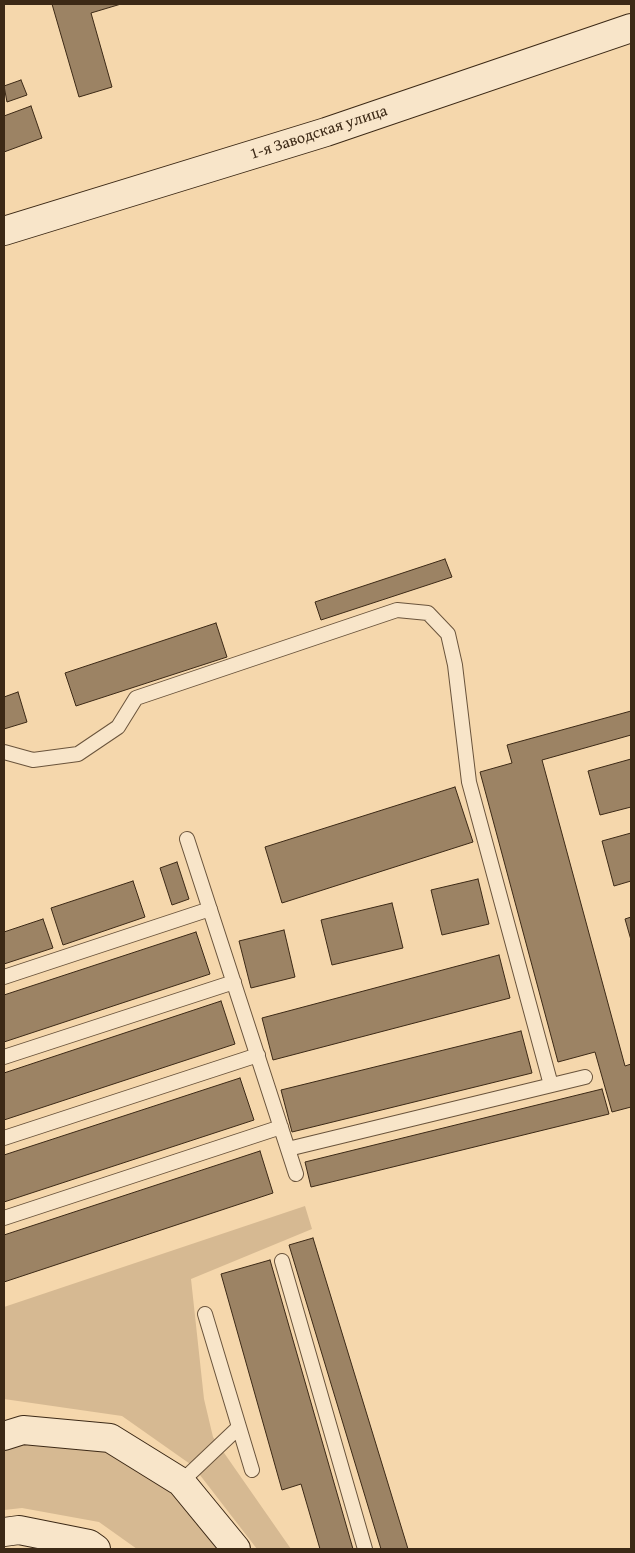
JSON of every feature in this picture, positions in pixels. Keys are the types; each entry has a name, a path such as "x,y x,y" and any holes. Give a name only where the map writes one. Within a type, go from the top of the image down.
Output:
{"main road":[{"name":"1-я Заводская улица","path":"4,231 326,132 631,28"},
{"path":"4,1436 23,1430 110,1438 181,1482 236,1549"},
{"path":"4,1532 19,1530 89,1544 96,1549"}],"lane":[{"path":"4,752 33,760 78,754 118,727 136,698 397,610 428,613 448,634 455,666 469,782 551,1085"},
{"path":"187,839 296,1174"},
{"path":"4,977 210,909"},
{"path":"4,1057 234,982"},
{"path":"4,1138 258,1055"},
{"path":"288,1149 585,1076"},
{"path":"4,1218 281,1127"},
{"path":"282,1261 365,1549"},
{"path":"205,1314 252,1470"},
{"path":"181,1482 239,1427"}],"shaded area":[{"path":"305,1206 312,1229 191,1279 204,1399 213,1437 291,1549 257,1549 193,1466 122,1416 4,1399 4,1307"},
{"path":"24,1444 111,1451 173,1493 220,1549 137,1549 99,1522 22,1508 4,1510 4,1450"}],"building":[{"path":"52,4 121,4 91,13 112,87 79,97"},
{"path":"21,80 27,95 7,102 4,86"},
{"path":"31,106 42,138 4,152 4,116"},
{"path":"445,559 452,577 321,620 315,602"},
{"path":"216,623 227,657 76,706 65,673"},
{"path":"18,692 27,722 4,729 4,697"},
{"path":"631,711 631,735 542,760 625,1066 631,1064 631,1107 612,1112 595,1052 558,1062 480,772 512,763 507,745"},
{"path":"631,759 631,807 600,815 588,771"},
{"path":"455,787 473,842 282,903 265,847"},
{"path":"631,833 631,881 614,886 602,841"},
{"path":"177,862 189,899 172,905 160,868"},
{"path":"478,879 489,924 442,935 431,890"},
{"path":"133,881 145,917 63,945 51,908"},
{"path":"392,903 403,948 332,965 321,920"},
{"path":"631,917 631,940 625,919"},
{"path":"43,919 53,948 4,964 4,932"},
{"path":"284,930 295,977 251,988 239,941"},
{"path":"196,932 210,974 4,1042 4,995"},
{"path":"499,955 510,998 273,1060 262,1018"},
{"path":"221,1001 235,1044 4,1120 4,1073"},
{"path":"521,1031 532,1073 292,1132 281,1090"},
{"path":"240,1078 254,1120 4,1202 4,1155"},
{"path":"602,1089 609,1114 311,1187 305,1162"},
{"path":"260,1151 273,1193 4,1282 4,1235"},
{"path":"313,1238 408,1549 381,1549 289,1245"},
{"path":"270,1260 353,1549 320,1549 301,1484 282,1490 221,1274"}]}
